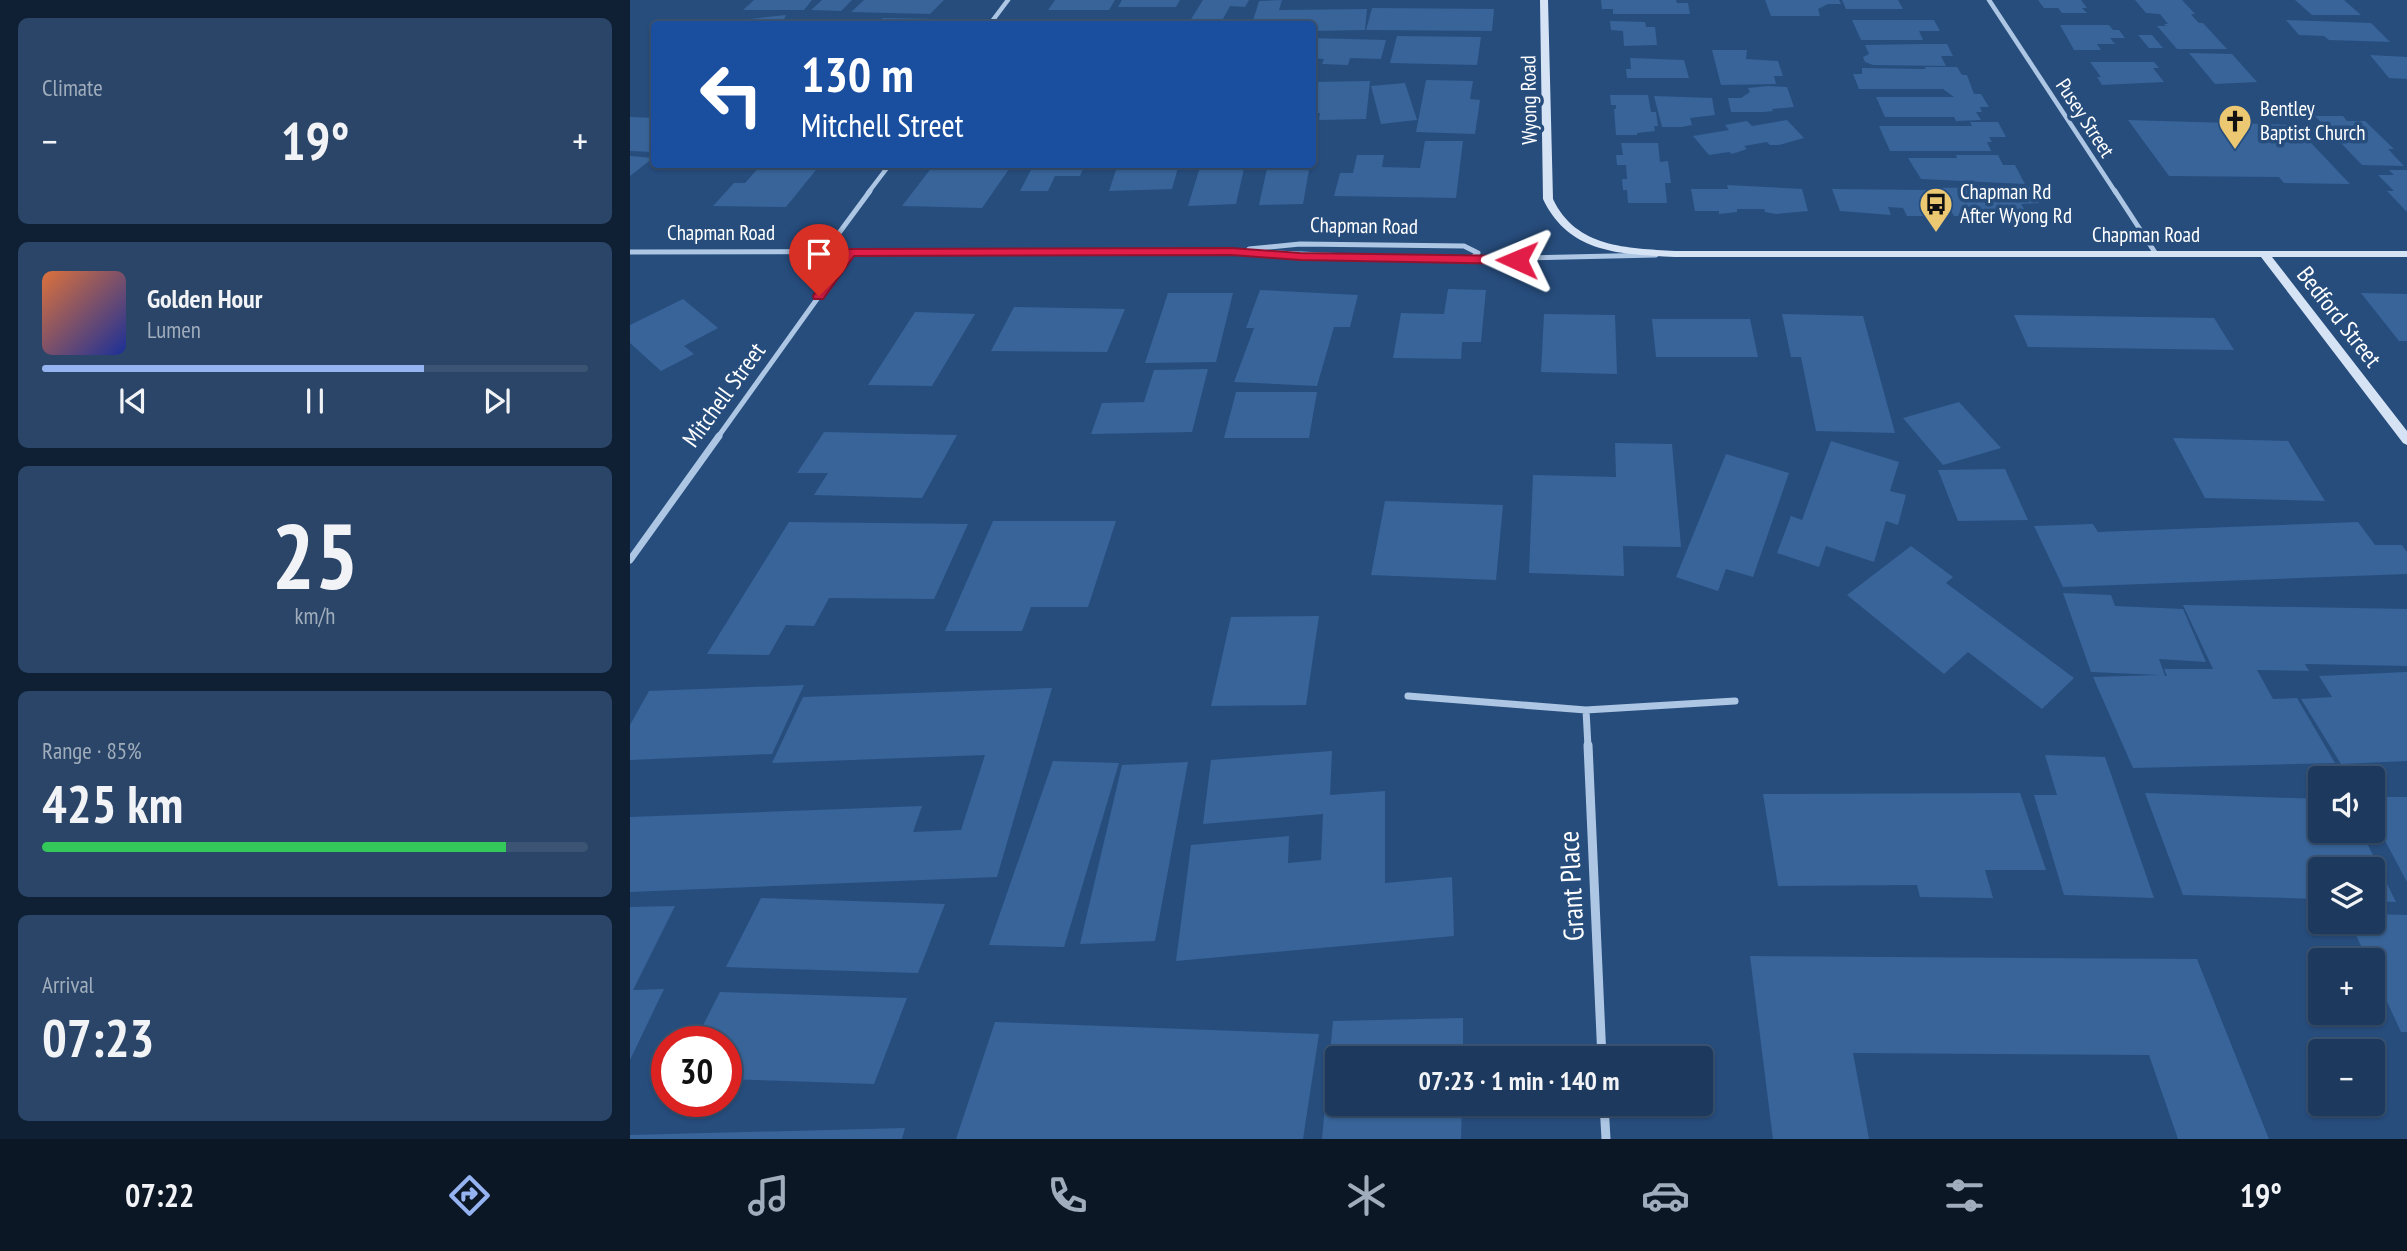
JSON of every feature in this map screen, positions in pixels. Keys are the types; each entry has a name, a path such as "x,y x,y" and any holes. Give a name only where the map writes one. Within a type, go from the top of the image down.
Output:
{"street":[{"path":"992,21 1008,0"},
{"name":"Wyong Road","path":"1545,0 1548,199"},
{"name":"Pusey Street","path":"1989,0 2155,254"},
{"path":"825,252 887,168"},
{"name":"Chapman Road","path":"1548,199 1555,216 1562,223 1574,233 1599,244 1632,251 1675,254"},
{"name":"Chapman Road","path":"630,252 1231,251 1328,244 1464,246 1474,249 1478,254 1474,258 1463,259"},
{"name":"Chapman Road","path":"1231,251 1300,257 1463,259 1577,259 1675,254 2407,254"},
{"name":"Mitchell Street","path":"630,560 850,253"},
{"name":"Bedford Street","path":"2264,254 2407,440"},
{"path":"1408,696 1586,710 1735,701"},
{"name":"Grant Place","path":"1586,710 1601,1046"},
{"path":"1605,1116 1606,1139"}],"building":[{"path":"754,0 812,0 804,10 743,10"},
{"path":"822,0 852,0 841,11 811,10"},
{"path":"864,0 944,0 930,14 851,12"},
{"path":"1055,0 1115,0 1109,10 1048,10"},
{"path":"1122,0 1180,0 1176,7 1118,7"},
{"path":"1203,0 1249,0 1245,7 1230,6 1223,19 1242,19 1241,21 1190,21"},
{"path":"1282,0 1279,10 1367,9 1365,30 1316,31 1316,21 1253,21 1259,1"},
{"path":"1601,0 1676,0 1677,3 1688,3 1690,14 1613,14 1613,9 1602,9"},
{"path":"1765,0 1839,0 1841,4 1828,4 1818,9 1820,16 1771,16"},
{"path":"1842,0 1898,0 1903,9 1846,9"},
{"path":"2038,0 2081,0 2087,8 2082,8 2087,13 2062,13 2058,8 2044,8"},
{"path":"2135,0 2182,0 2195,14 2191,14 2194,18 2203,23 2227,49 2177,49 2157,26 2168,24 2160,14 2146,13"},
{"path":"2295,0 2344,0 2361,15 2312,15"},
{"path":"1372,8 1494,9 1492,31 1366,30"},
{"path":"786,15 783,21 731,21"},
{"path":"883,18 937,19 935,21 880,21"},
{"path":"809,19 871,20 870,21 807,21"},
{"path":"1852,20 1934,20 1940,31 1919,31 1923,40 1861,40"},
{"path":"2286,20 2371,23 2390,42 2329,40 2324,36 2299,35"},
{"path":"1610,21 1645,22 1646,27 1655,27 1657,45 1624,46 1623,31 1611,30"},
{"path":"2060,25 2109,25 2113,30 2119,30 2125,38 2110,38 2115,44 2097,44 2101,50 2074,50"},
{"path":"2138,35 2152,35 2163,48 2149,48"},
{"path":"1397,36 1481,37 1477,65 1390,63"},
{"path":"1316,38 1386,40 1381,59 1350,58 1348,65 1322,64 1324,59 1316,58"},
{"path":"1947,44 1953,56 1941,56 1946,66 1873,65 1865,62 1863,57 1869,54 1865,45"},
{"path":"1712,50 1747,50 1746,59 1778,61 1783,76 1774,76 1776,84 1721,85"},
{"path":"2189,53 2232,54 2257,82 2215,84"},
{"path":"2370,55 2407,57 2407,79 2389,78"},
{"path":"1630,58 1684,60 1689,78 1627,78 1626,69 1631,69"},
{"path":"2090,62 2154,62 2159,68 2153,68 2164,82 2102,85 2097,77 2101,77"},
{"path":"1924,67 1957,67 1962,75 1967,75 1974,94 1981,94 1989,107 1980,107 1982,112 1976,112 1981,120 1956,121 1954,117 1885,117 1876,97 1954,97 1943,89 1859,89 1853,74 1862,74 1862,68 1926,69"},
{"path":"1426,80 1473,81 1470,99 1480,100 1475,134 1416,132"},
{"path":"1370,81 1366,119 1319,120 1320,113 1316,113 1316,82"},
{"path":"1405,83 1417,120 1381,124 1371,86"},
{"path":"1787,87 1794,107 1763,112 1731,112 1728,98 1741,98 1750,92 1748,88"},
{"path":"1610,95 1648,95 1651,112 1656,112 1658,126 1654,126 1655,131 1637,135 1616,135 1616,105 1611,105"},
{"path":"1654,96 1712,98 1715,115 1690,118 1692,125 1662,127"},
{"path":"2315,116 2343,116 2347,121 2365,121 2394,149 2388,149 2404,166 2362,165"},
{"path":"630,117 651,118 651,152 630,151"},
{"path":"1787,120 1804,138 1779,145 1770,145 1767,142 1744,146 1747,149 1732,154 1729,152 1709,155 1693,136 1729,130 1725,125 1747,121 1752,126"},
{"path":"2128,120 2294,125 2350,184 2284,183 2279,177 2169,176"},
{"path":"1970,122 1998,122 2006,137 1989,137 1992,142 1987,142 1991,151 1890,151 1879,126 1972,126"},
{"path":"1425,141 1463,141 1456,198 1334,196 1340,173 1353,173 1357,155 1384,155 1382,167 1420,168"},
{"path":"1621,143 1658,143 1660,162 1668,161 1671,183 1665,183 1667,203 1628,203 1627,190 1623,190 1622,179 1627,179 1626,165 1617,165 1616,155 1623,155"},
{"path":"1956,155 1998,155 2003,165 2015,165 2025,184 1921,179 1908,158 1957,158"},
{"path":"630,156 651,158 651,160 630,176"},
{"path":"758,168 818,168 786,207 713,206 734,183 745,183"},
{"path":"931,168 1009,169 982,208 902,206"},
{"path":"1032,168 1083,168 1080,176 1055,176 1048,191 1020,191"},
{"path":"1117,168 1178,168 1172,189 1109,191"},
{"path":"1200,168 1244,168 1236,204 1188,206"},
{"path":"1267,168 1309,168 1303,204 1259,205"},
{"path":"2389,170 2407,170 2407,212 2387,191 2394,191 2378,175 2394,175"},
{"path":"1727,185 1802,189 1808,211 1776,214 1765,212 1764,209 1737,209 1737,212 1719,214 1719,211 1695,211 1691,189 1728,189"},
{"path":"2030,187 2039,203 2021,204 2028,215 1954,216 1950,209 1941,209 1931,188"},
{"path":"1832,189 1927,190 1938,216 1907,216 1903,208 1888,207 1891,215 1840,211"},
{"path":"1448,289 1486,290 1481,342 1462,342 1461,359 1393,358 1401,313 1444,314"},
{"path":"1260,290 1358,295 1350,327 1334,327 1317,386 1234,382 1254,328 1246,328"},
{"path":"1168,293 1233,293 1216,362 1145,363"},
{"path":"2361,293 2407,294 2407,341 2399,341"},
{"path":"683,299 718,328 684,346 694,354 661,371 630,343 630,325"},
{"path":"1014,307 1125,309 1107,352 991,351"},
{"path":"915,312 975,314 932,386 868,385"},
{"path":"1544,314 1615,315 1617,374 1541,372"},
{"path":"1782,314 1863,316 1895,433 1816,431 1801,357 1791,357"},
{"path":"2014,315 2214,318 2234,350 2028,347"},
{"path":"1652,319 1750,319 1758,357 1656,357"},
{"path":"1208,369 1192,432 1091,434 1102,403 1144,402 1154,370"},
{"path":"1236,392 1317,392 1309,438 1224,438"},
{"path":"1959,402 2001,448 1943,465 1903,418"},
{"path":"824,432 957,435 922,498 814,495 828,473 797,473"},
{"path":"2173,438 2288,441 2325,501 2205,498"},
{"path":"1831,441 1899,462 1890,491 1906,495 1898,525 1886,521 1874,562 1826,546 1819,567 1777,553 1791,516 1802,520"},
{"path":"1615,443 1672,444 1681,547 1623,546 1624,576 1529,573 1533,475 1616,477"},
{"path":"1726,454 1789,473 1753,577 1726,569 1718,591 1676,577"},
{"path":"2005,469 2028,520 1958,521 1938,470"},
{"path":"1385,501 1503,505 1496,580 1371,575"},
{"path":"993,521 1116,521 1088,607 1031,607 1022,631 945,631"},
{"path":"789,522 968,524 934,599 829,598 814,626 786,625 769,655 707,654"},
{"path":"2358,522 2375,545 2402,545 2407,552 2407,574 2063,587 2034,526 2093,524 2098,532"},
{"path":"1911,546 1953,577 1946,583 2074,678 2042,709 1968,652 1944,674 1847,595"},
{"path":"2063,593 2111,595 2115,606 2183,609 2206,662 2159,659 2165,676 2164,669 2213,669 2183,605 2407,609 2407,666 2305,664 2309,671 2257,670 2273,699 2297,698 2335,763 2133,768 2093,677 2160,675 2091,672"},
{"path":"1319,616 1306,705 1211,706 1231,617"},
{"path":"2407,672 2407,761 2341,764 2301,699 2332,697 2319,676"},
{"path":"804,685 772,754 630,760 630,725 649,691"},
{"path":"1052,688 997,877 630,892 630,817 922,806 913,832 961,830 985,755 772,763 803,697"},
{"path":"1332,751 1330,795 1385,791 1385,883 1452,877 1454,936 1176,961 1191,845 1289,836 1288,863 1321,860 1323,814 1203,824 1211,760"},
{"path":"2045,755 2105,757 2154,898 2064,895 2034,795 2057,795"},
{"path":"1053,761 1119,763 1064,947 989,945"},
{"path":"1188,762 1155,941 1080,944 1122,765"},
{"path":"2020,793 2046,870 1985,870 1993,898 1920,897 1917,885 1778,886 1763,794"},
{"path":"2145,793 2308,799 2308,843 2367,843 2374,857 2308,857 2308,899 2183,895"},
{"path":"2385,797 2407,797 2407,882 2385,841"},
{"path":"2385,880 2396,902 2385,902"},
{"path":"761,898 945,904 918,973 726,967"},
{"path":"675,906 633,990 664,989 630,1060 630,907"},
{"path":"2385,914 2407,915 2407,1032 2401,1032 2385,997 2385,948 2362,948 2356,934 2385,934"},
{"path":"1750,956 2197,959 2269,1139 2178,1139 2149,1055 1853,1053 1869,1139 1773,1139"},
{"path":"720,992 907,998 874,1084 742,1080 742,1026 703,1026"},
{"path":"1463,1018 1463,1046 1331,1046 1333,1021"},
{"path":"995,1022 1319,1034 1303,1139 956,1139"},
{"path":"1325,1107 1325,1116 1462,1116 1461,1139 1322,1139"},
{"path":"905,1128 902,1139 630,1139 630,1135"}],"place":[{"name":"Bentley Baptist Church","path":"2235,151"},
{"name":"Chapman Rd After Wyong Rd","path":"1936,234"}],"route":[{"path":"819,296 850,253 1231,251 1300,257 1517,260"}]}
